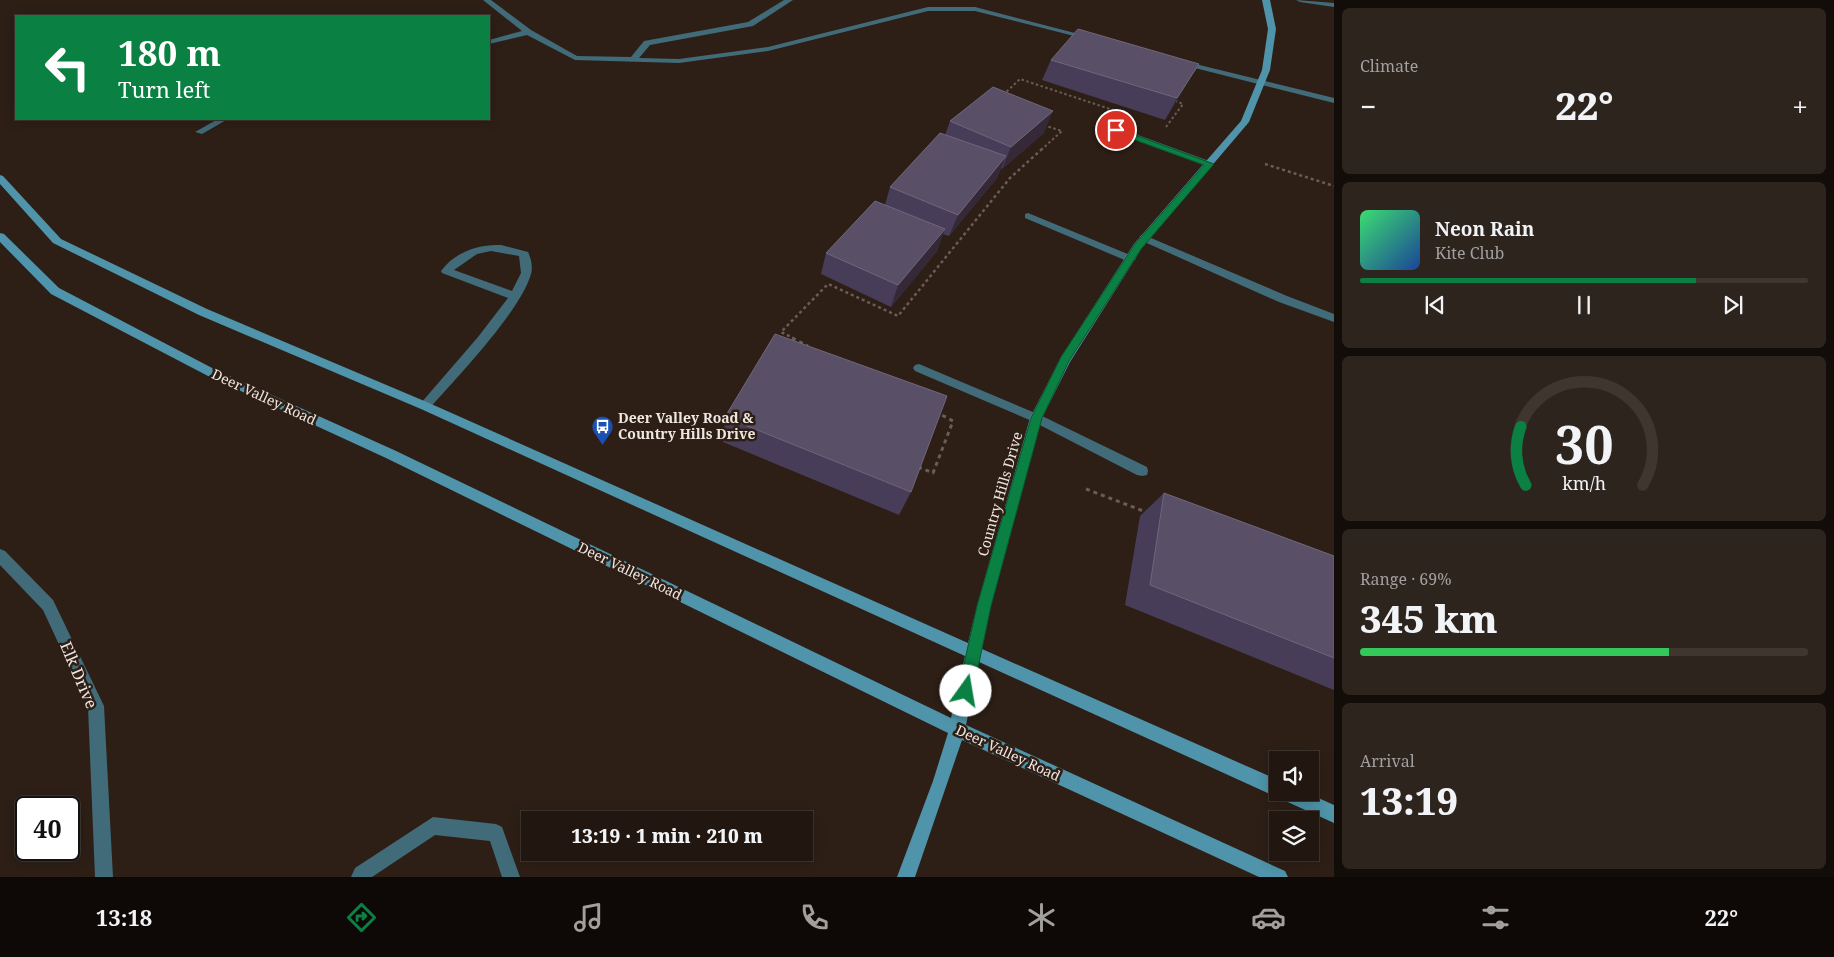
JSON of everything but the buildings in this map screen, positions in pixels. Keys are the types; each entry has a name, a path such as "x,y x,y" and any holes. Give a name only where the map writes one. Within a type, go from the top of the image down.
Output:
{"main road":[{"name":"Country Hills Drive","path":"906,877 941,781 956,729 987,594 1036,418 1065,360 1144,238 1245,122 1266,70 1272,29 1266,0"},
{"path":"0,178 57,241 202,312 425,406 1269,785"},
{"name":"Deer Valley Road","path":"0,236 55,291 212,373 399,459 956,729 1278,877"},
{"path":"1305,801 1334,814"}],"street":[{"path":"489,2 503,0"},
{"path":"634,60 647,43 750,24 789,0"},
{"path":"1300,0 1334,4"},
{"path":"489,2 528,32 574,58 678,60 768,49 928,10 975,9 1098,41"},
{"path":"490,42 528,32"},
{"path":"1174,60 1334,101"},
{"path":"199,132 222,120"},
{"path":"1116,130 1209,164"},
{"path":"1028,216 1131,259"},
{"path":"1144,238 1282,299 1334,318"},
{"path":"425,406 515,296 526,274 524,254 490,246 473,250 460,257 446,270 515,296"},
{"path":"919,368 1036,418 1142,470"},
{"name":"Elk Drive","path":"0,555 48,605 96,706 104,877"},
{"path":"360,877 361,874 433,826 496,833 511,877"}],"path":[{"path":"1000,97 1020,79 1120,112"},
{"path":"1157,124 1166,127 1183,104 1176,102"},
{"path":"815,350 781,332 828,284 898,316 1010,178 1062,131 1035,122"},
{"path":"1265,164 1334,186"},
{"path":"917,467 933,473 953,421 935,412"},
{"path":"1086,489 1154,515"}],"place":[{"name":"Deer Valley Road & Country Hills Drive","path":"602,445"}],"route":[{"path":"966,691 984,606 1036,418 1065,360 1138,246 1209,164 1116,130"}]}
